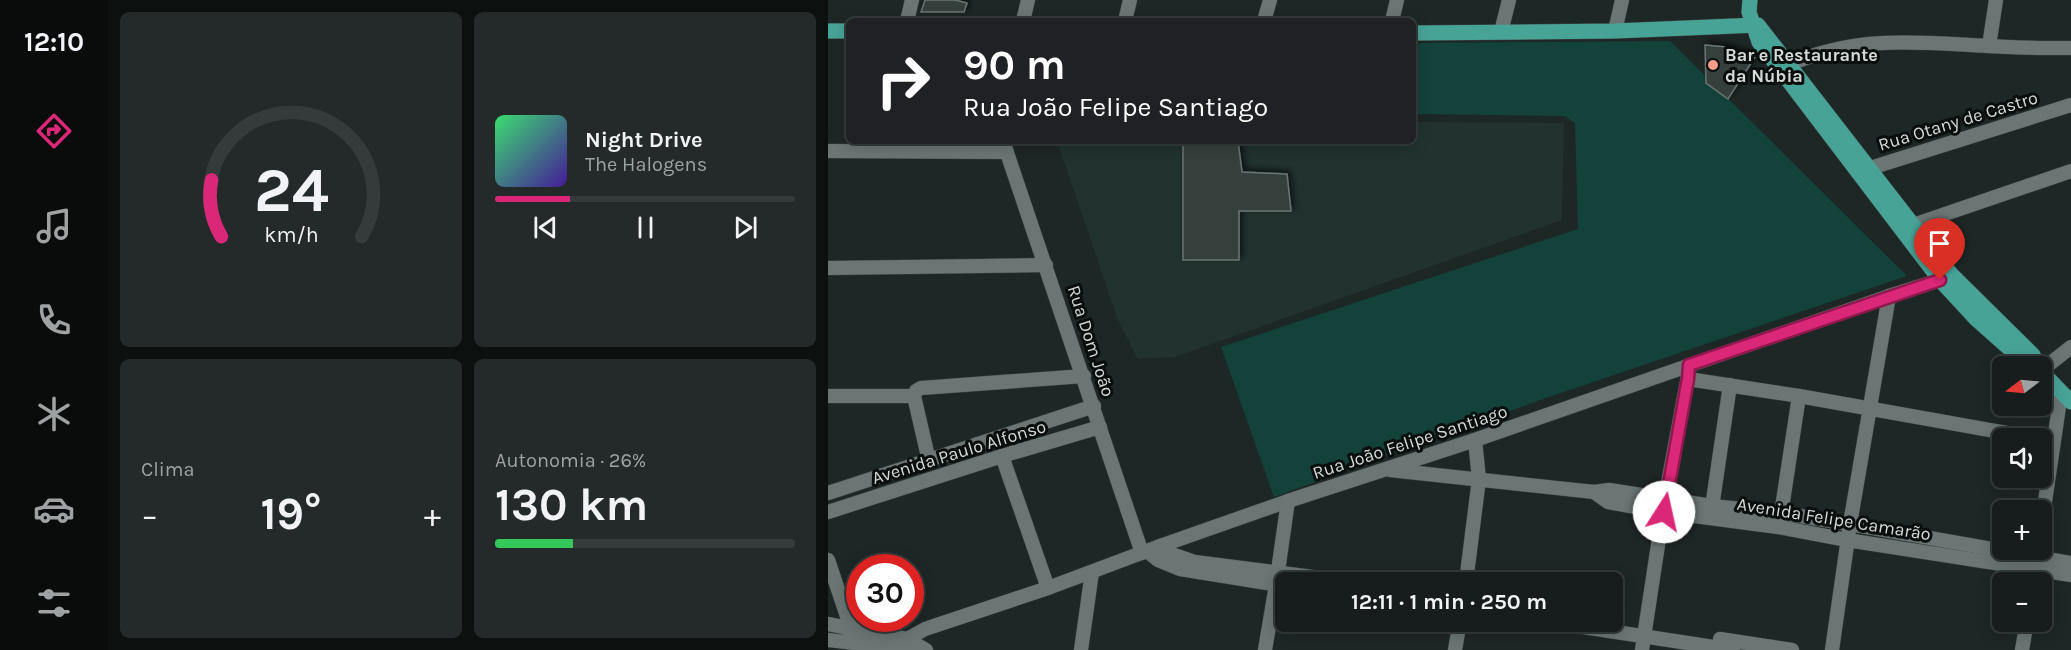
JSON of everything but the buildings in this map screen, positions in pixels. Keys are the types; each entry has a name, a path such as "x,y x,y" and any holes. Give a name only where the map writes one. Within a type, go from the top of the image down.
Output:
{"main road":[{"path":"1750,0 1749,8 1759,42 1863,170 1913,225 1951,274 2033,356"},
{"path":"1416,33 1761,27 1940,280 1976,319 2018,356"},
{"path":"828,31 846,31"},
{"path":"2052,382 2066,398"}],"street":[{"path":"908,18 912,0"},
{"path":"1024,18 1028,0"},
{"path":"1126,18 1130,0"},
{"path":"1265,18 1270,0"},
{"path":"1393,18 1397,0"},
{"path":"1501,32 1509,0"},
{"path":"1616,31 1622,0"},
{"path":"1989,46 1996,0"},
{"path":"1789,64 1810,55 1859,44 1907,41 2071,48"},
{"name":"Rua Otany de Castro","path":"1863,170 2071,105"},
{"path":"828,151 1005,146"},
{"name":"Rua Dom João","path":"1005,146 1100,428 1150,550"},
{"path":"1913,225 2071,171"},
{"path":"828,268 1046,265"},
{"name":"Rua João Felipe Santiago","path":"901,646 925,629 1048,588 1288,501 1689,372 1889,296 1940,280"},
{"path":"1832,650 1847,540 1889,296"},
{"path":"2052,363 2071,347"},
{"path":"1644,638 1664,505 1689,372"},
{"name":"Rua João Felipe Santiago","path":"1689,372 1730,385 1992,430"},
{"path":"929,461 914,396 921,388 1084,376"},
{"path":"1711,512 1730,385"},
{"path":"828,396 914,396"},
{"path":"1780,520 1799,396"},
{"path":"2052,431 2066,398"},
{"name":"Avenida Paulo Alfonso","path":"828,493 1094,406"},
{"name":"Avenida Paulo Alfonso","path":"828,512 1002,456 1100,428"},
{"path":"1467,572 1479,479 1475,440"},
{"path":"1002,456 1048,588"},
{"name":"Avenida Felipe Camarão","path":"1386,469 1594,492 1609,490 1664,505 1711,512 1780,520 1850,524 2035,564 2071,575"},
{"path":"1281,572 1288,501"},
{"name":"Avenida Felipe Camarão","path":"1780,520 1847,540 2035,564 2071,563"},
{"path":"1150,550 1158,560 1180,569 1275,581"},
{"path":"828,560 846,612"},
{"path":"1081,650 1092,572"},
{"path":"1265,650 1275,605"},
{"path":"828,624 846,626"},
{"path":"1623,629 1644,638"},
{"path":"850,643 851,632"},
{"path":"864,632 901,646"},
{"path":"1455,650 1458,632"},
{"path":"1609,632 1644,638 1792,650"},
{"path":"2022,650 2025,632"},
{"path":"828,640 926,650"},
{"path":"1709,642 1733,650"}],"shaded area":[{"path":"1416,122 1564,123 1562,220 1175,357 1138,359 1118,320 1058,144 1416,144"}],"green space":[{"path":"1670,41 1907,276 1543,399 1274,497 1221,347 1578,229 1575,123 1564,116 1416,114 1416,43"}],"place":[{"name":"Bar e Restaurante da Núbia","path":"1713,65"}],"route":[{"path":"1664,512 1689,365 1940,280"}]}
